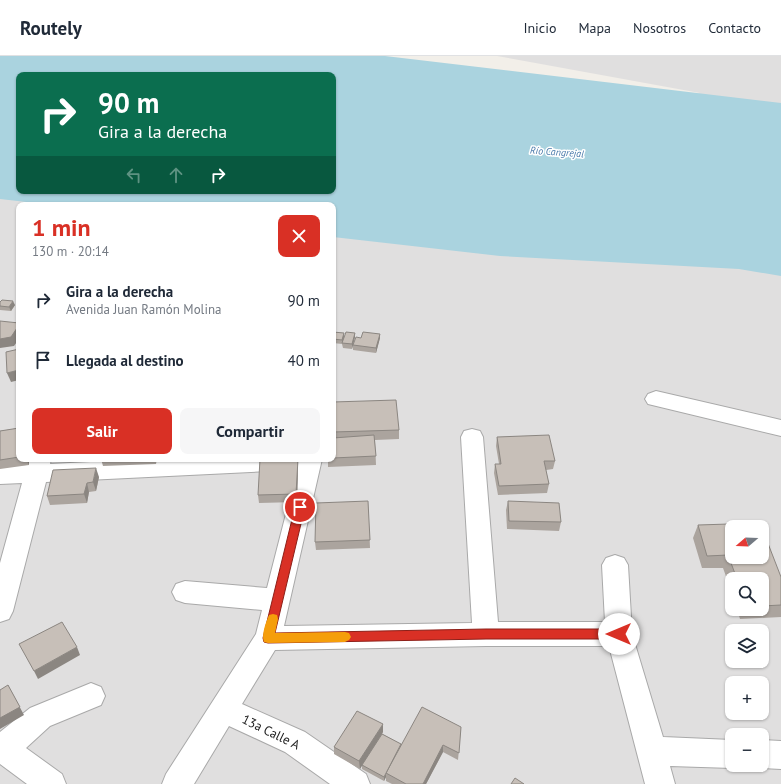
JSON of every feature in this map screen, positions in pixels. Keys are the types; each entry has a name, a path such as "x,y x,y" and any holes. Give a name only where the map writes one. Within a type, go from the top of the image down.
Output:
{"street":[{"path":"656,399 781,428"},
{"path":"472,437 486,634"},
{"path":"0,475 38,466 220,462"},
{"path":"177,784 268,638 311,462"},
{"path":"0,611 38,466"},
{"path":"615,565 619,634 660,784"},
{"path":"185,592 278,600"},
{"path":"268,638 486,634 619,634"},
{"path":"50,784 2,747 40,717 91,696"},
{"name":"13a Calle A","path":"224,710 295,742 355,784"},
{"path":"652,751 725,754"},
{"path":"769,754 781,755"}],"shaded area":[{"path":"497,56 781,56 781,784 0,784 0,192 93,202 16,202 16,462 336,462 336,226 700,93"}],"water":[{"name":"Río Cangrejal","path":"0,56 385,56 781,103 781,276 739,269 500,256 336,237 336,202 26,202 0,199"}],"building":[{"path":"2,300 13,301 9,307 0,306 0,302"},
{"path":"0,321 16,323 16,330 11,337 0,339"},
{"path":"336,332 344,333 342,340 336,339"},
{"path":"346,332 355,333 352,344 342,343"},
{"path":"363,332 380,334 376,348 353,345 356,337 361,338"},
{"path":"16,350 16,371 7,373 6,352"},
{"path":"396,400 399,430 336,432 336,402"},
{"path":"16,428 16,457 0,460 0,431"},
{"path":"374,435 376,456 336,458 336,438"},
{"path":"549,435 555,461 544,461 549,484 499,486 495,464 501,464 497,437"},
{"path":"260,462 298,462 296,494 258,495"},
{"path":"96,468 93,482 87,483 84,494 47,496 53,470"},
{"path":"368,501 370,540 315,542 316,503"},
{"path":"508,501 559,503 561,522 509,521"},
{"path":"725,524 725,555 707,556 698,525"},
{"path":"769,546 781,577 781,605 769,606 769,572 734,572 731,564 769,564"},
{"path":"62,622 77,647 34,671 19,644"},
{"path":"8,685 20,707 0,718 0,690"},
{"path":"422,707 461,727 459,753 443,745 423,784 406,784 386,773"},
{"path":"357,711 383,724 359,761 334,747"},
{"path":"382,734 401,744 384,777 362,765"},
{"path":"515,778 524,784 511,784"}],"slow traffic":[{"path":"273,619 268,638 345,637"}],"route":[{"path":"300,507 268,638 486,634 619,634"}]}
